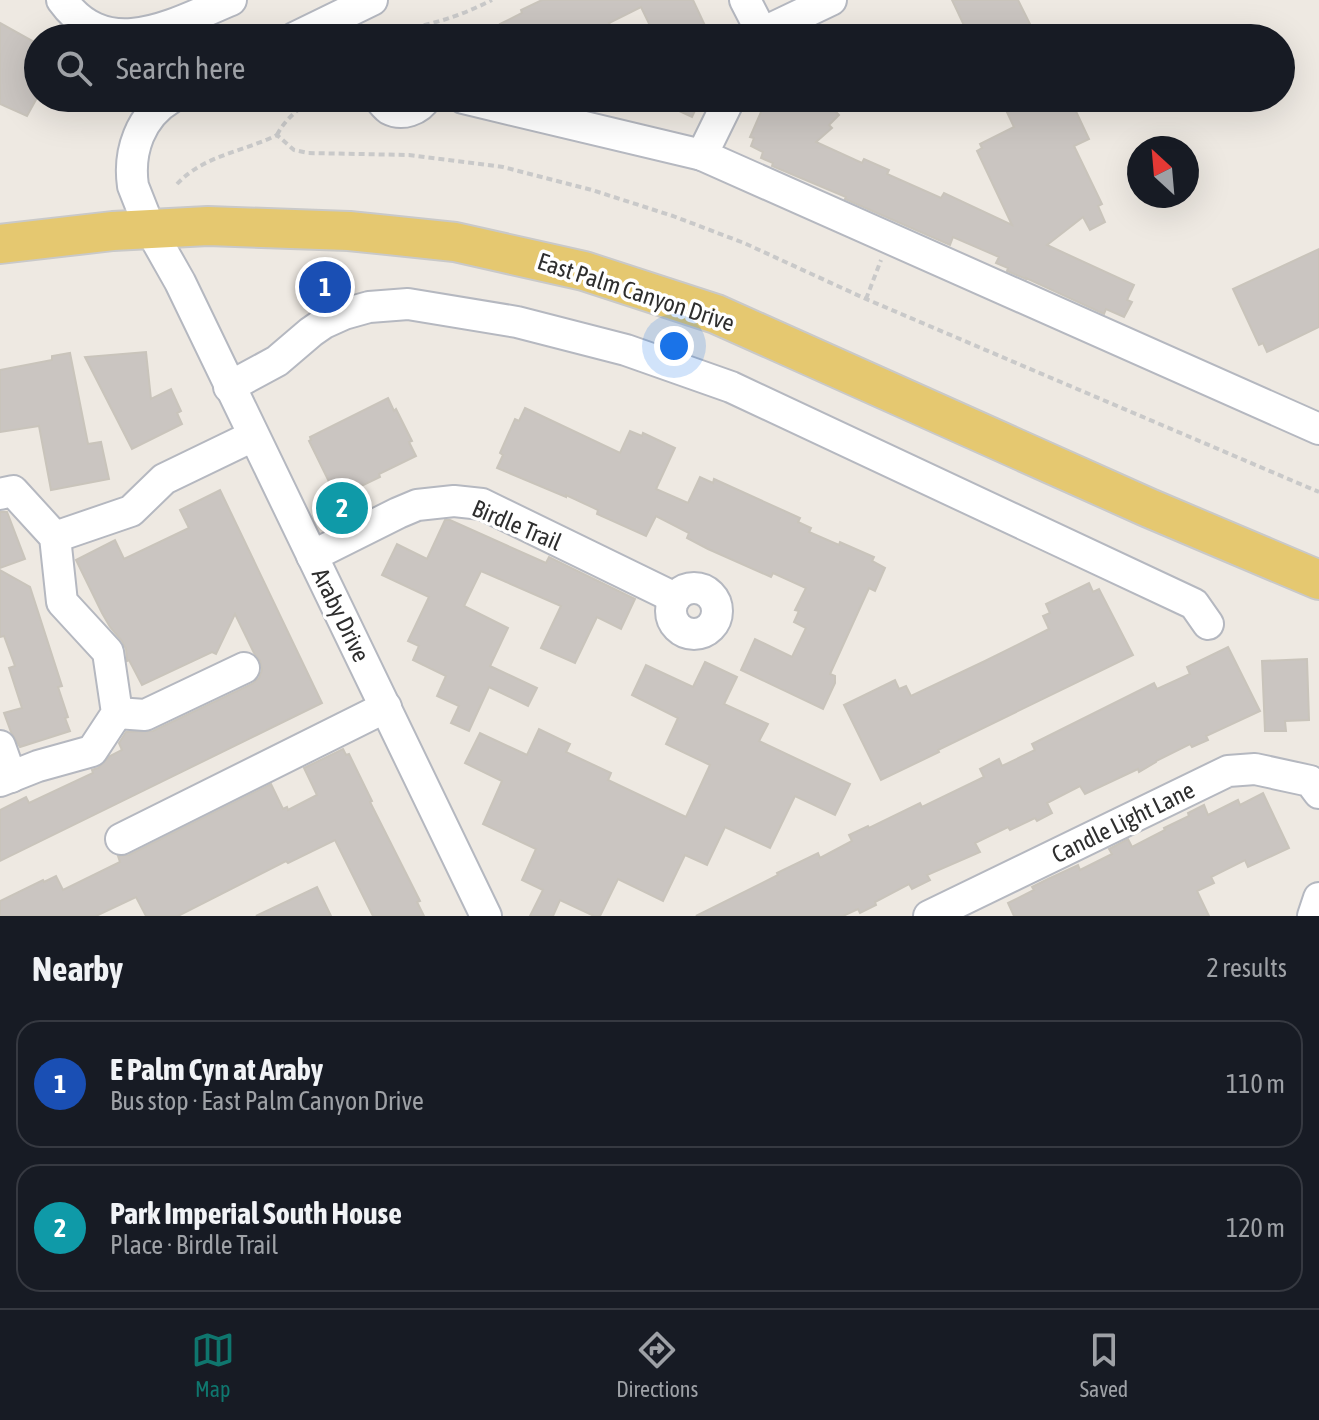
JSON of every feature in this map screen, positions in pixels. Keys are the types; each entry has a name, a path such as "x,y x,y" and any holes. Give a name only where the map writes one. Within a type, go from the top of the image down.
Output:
{"main road":[{"name":"East Palm Canyon Drive","path":"0,244 60,236 208,226 349,231 455,242 584,271 716,314 1149,508 1319,580"}],"street":[{"path":"62,0 86,24"},
{"path":"176,24 231,0"},
{"path":"323,24 372,0"},
{"path":"745,0 756,24"},
{"path":"784,24 831,0"},
{"name":"Araby Drive","path":"152,112 136,141 133,171 133,186 150,229 180,282 486,916"},
{"path":"522,112 702,155 1319,429"},
{"path":"702,155 723,112"},
{"path":"229,387 277,361 324,323 369,307 408,304 517,322 626,350 731,387 1194,604 1208,624"},
{"path":"55,537 131,511 164,479 253,436"},
{"path":"0,494 13,491 55,537 62,602 108,652 117,713 92,751 5,779 0,746"},
{"name":"Birdle Trail","path":"312,556 417,505 454,501 482,504 675,598"},
{"path":"117,713 145,715 244,668"},
{"path":"121,839 386,707"},
{"name":"Candle Light Lane","path":"929,916 1228,771 1255,769 1310,781 1319,793"},
{"path":"1313,916 1319,898"}],"path":[{"path":"429,24 492,0"},
{"path":"177,184 188,173 222,155 277,135 295,112"},
{"path":"277,135 294,150 308,153 409,155 503,167 592,190 673,216 744,243 866,299 1319,492"},
{"path":"866,299 890,238"}],"building":[{"path":"542,0 693,0 704,24 649,24 641,7 609,24 500,24 522,13 521,10"},
{"path":"952,0 1018,0 1030,24 963,24"},
{"path":"0,23 24,36 24,112 29,112 27,116 0,104"},
{"path":"761,112 836,112 839,115 829,125 832,128 816,142 862,163 864,159 889,170 887,174 941,198 944,193 1012,225 977,151 982,148 980,144 1014,127 1007,112 1076,112 1089,139 1074,146 1102,204 1098,206 1105,222 1090,230 1083,217 1047,245 1134,285 1127,300 1132,302 1124,317 1106,309 1104,314 1007,271 1008,268 996,263 999,257 953,237 950,245 772,166 773,163 761,158 763,152 751,146 754,138 750,137"},
{"path":"1319,249 1319,327 1267,352 1263,343 1259,345 1233,289"},
{"path":"146,352 151,399 171,389 181,411 177,413 182,424 132,449 85,357"},
{"path":"70,353 88,444 101,442 109,479 51,490 39,426 0,432 0,370 52,360 52,356"},
{"path":"388,398 412,441 409,442 416,456 351,491 348,485 334,492 309,441 310,437"},
{"path":"525,408 620,453 630,431 642,436 643,433 675,448 656,489 688,503 700,477 713,483 714,479 800,518 798,522 811,528 809,532 874,557 872,561 885,568 875,591 869,588 830,674 835,676 835,683 823,709 741,670 755,639 792,657 806,628 794,622 799,611 795,610 806,588 773,573 771,577 708,549 687,538 689,533 656,516 646,536 597,514 598,510 566,495 497,468 515,419 519,421"},
{"path":"220,490 322,703 0,861 0,810 26,797 29,803 93,773 92,770 122,750 119,743 126,732 153,731 259,678 262,670 260,661 235,614 216,654 212,652 142,685 127,661 122,641 102,613 76,560 115,540 124,559 189,528 180,510"},
{"path":"0,512 7,512 25,559 0,568"},
{"path":"445,520 546,563 549,557 635,599 621,629 597,617 575,663 541,648 561,606 481,571 464,606 508,628 490,666 537,688 528,706 489,687 469,731 451,723 459,706 437,696 446,676 413,660 419,646 408,641 429,597 382,575 397,544 427,559"},
{"path":"0,570 30,587 62,686 58,687 70,731 20,747 4,713 22,708 9,668 15,666 4,636 0,637"},
{"path":"1089,583 1093,592 1099,589 1133,655 881,780 844,705 895,680 899,689 906,686 911,696 985,661 1049,629 1043,616 1050,613 1046,604"},
{"path":"1228,647 1260,711 1206,736 1208,740 1192,747 1190,744 1139,772 1138,769 1085,794 1080,786 1047,803 1052,813 1010,830 1008,827 975,843 980,852 927,875 930,880 912,889 909,884 860,913 858,909 843,916 696,916 818,853 820,858 852,841 849,835 920,803 922,807 984,777 980,769 999,759 1002,766 1035,750 1032,744 1154,683 1157,689 1190,674 1187,667"},
{"path":"1307,659 1309,720 1285,721 1286,731 1265,731 1262,661"},
{"path":"705,662 737,677 724,704 768,724 759,741 850,784 835,815 795,796 770,848 725,827 707,865 685,855 663,901 618,879 600,916 560,900 553,916 530,916 543,890 522,880 536,849 483,824 502,781 465,763 480,733 527,755 539,729 570,744 566,752 611,773 608,780 686,817 710,765 666,744 678,718 632,695 646,665 693,687"},
{"path":"343,749 346,755 349,754 372,801 420,901 417,902 424,916 373,916 335,840 288,863 286,861 178,916 146,916 136,897 96,916 0,916 0,901 43,880 56,876 63,890 120,862 118,856 129,855 271,784 283,809 287,807 288,810 317,795 304,768"},
{"path":"1263,793 1289,848 1248,867 1245,860 1211,877 1214,883 1197,891 1209,916 1014,916 1008,903 1048,879 1078,865 1080,870 1112,854 1109,849 1128,839 1132,847 1204,805 1208,815 1238,800 1240,805"},
{"path":"317,887 331,916 256,916"}],"place":[{"name":"E Palm Cyn at Araby","path":"325,287"},
{"name":"Park Imperial South House","path":"342,508"}]}
